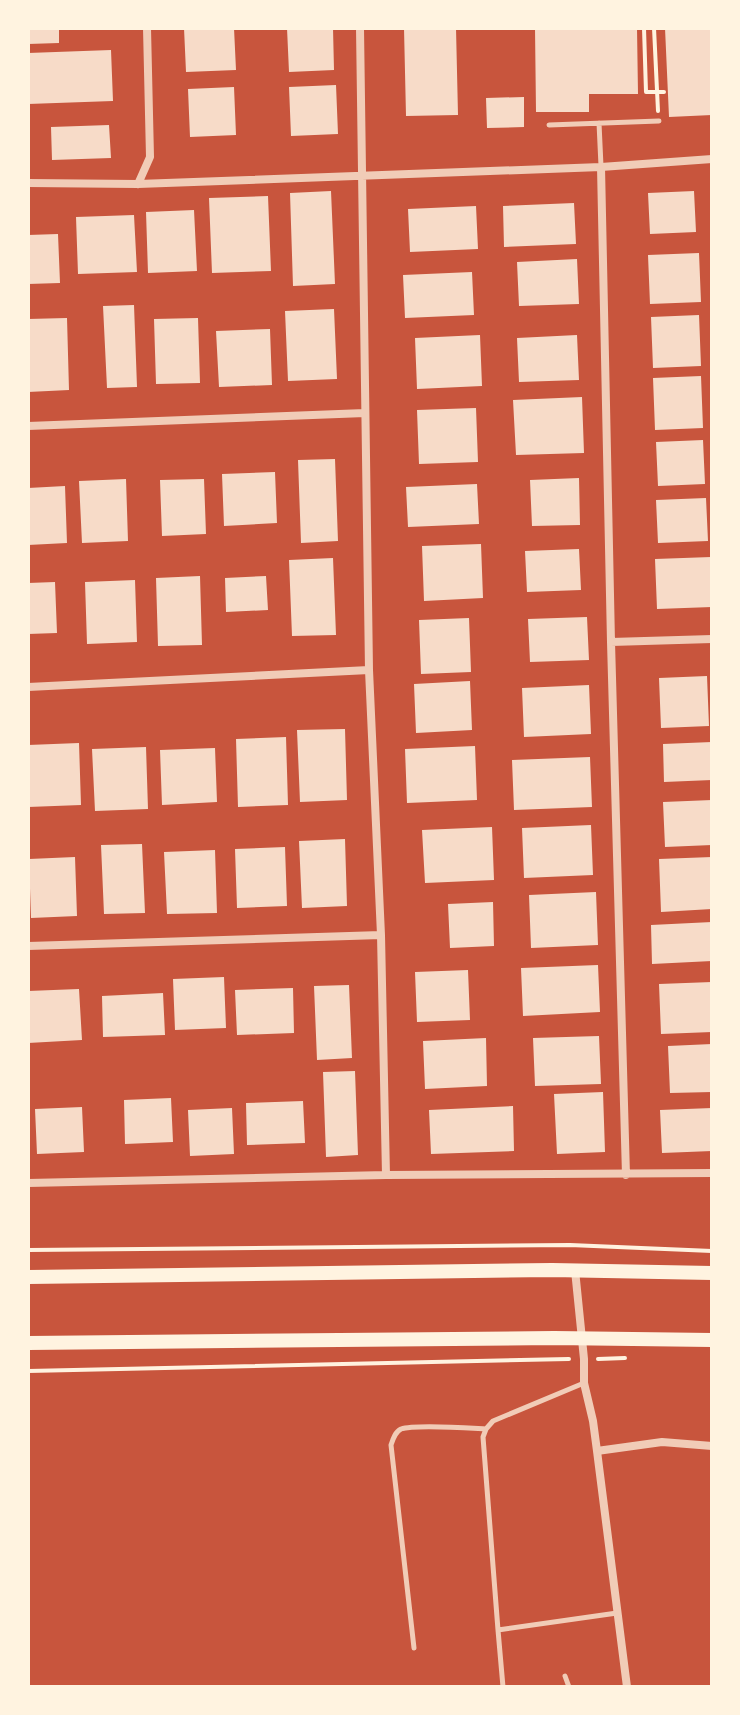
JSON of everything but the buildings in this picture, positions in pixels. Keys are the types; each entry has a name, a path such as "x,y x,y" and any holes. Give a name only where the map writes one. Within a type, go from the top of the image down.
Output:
{"main road":[{"path":"28,1277 575,1270 712,1273"},
{"path":"28,1343 712,1340"}],"street":[{"path":"138,184 150,157 147,28"},
{"path":"360,28 369,670 381,935 386,1175"},
{"path":"28,183 138,184 601,167 712,159"},
{"path":"601,167 626,1175"},
{"path":"28,426 365,413"},
{"path":"611,642 712,639"},
{"path":"28,687 369,670"},
{"path":"28,946 381,935"},
{"path":"28,1183 386,1175 712,1173"},
{"path":"575,1270 584,1383 597,1451 627,1687"},
{"path":"597,1451 662,1442 712,1446"}],"lane":[{"path":"549,125 658,118"},
{"path":"599,123 601,167"},
{"path":"503,1687 483,1437 493,1421 584,1383"},
{"path":"414,1648 391,1445 401,1430 421,1427 486,1429"},
{"path":"498,1630 617,1613"},
{"path":"565,1676 569,1687"}],"path":[{"path":"644,28 646,92 664,92"},
{"path":"654,28 658,118"},
{"path":"28,1250 570,1245 712,1251"},
{"path":"28,1371 631,1358"}]}
